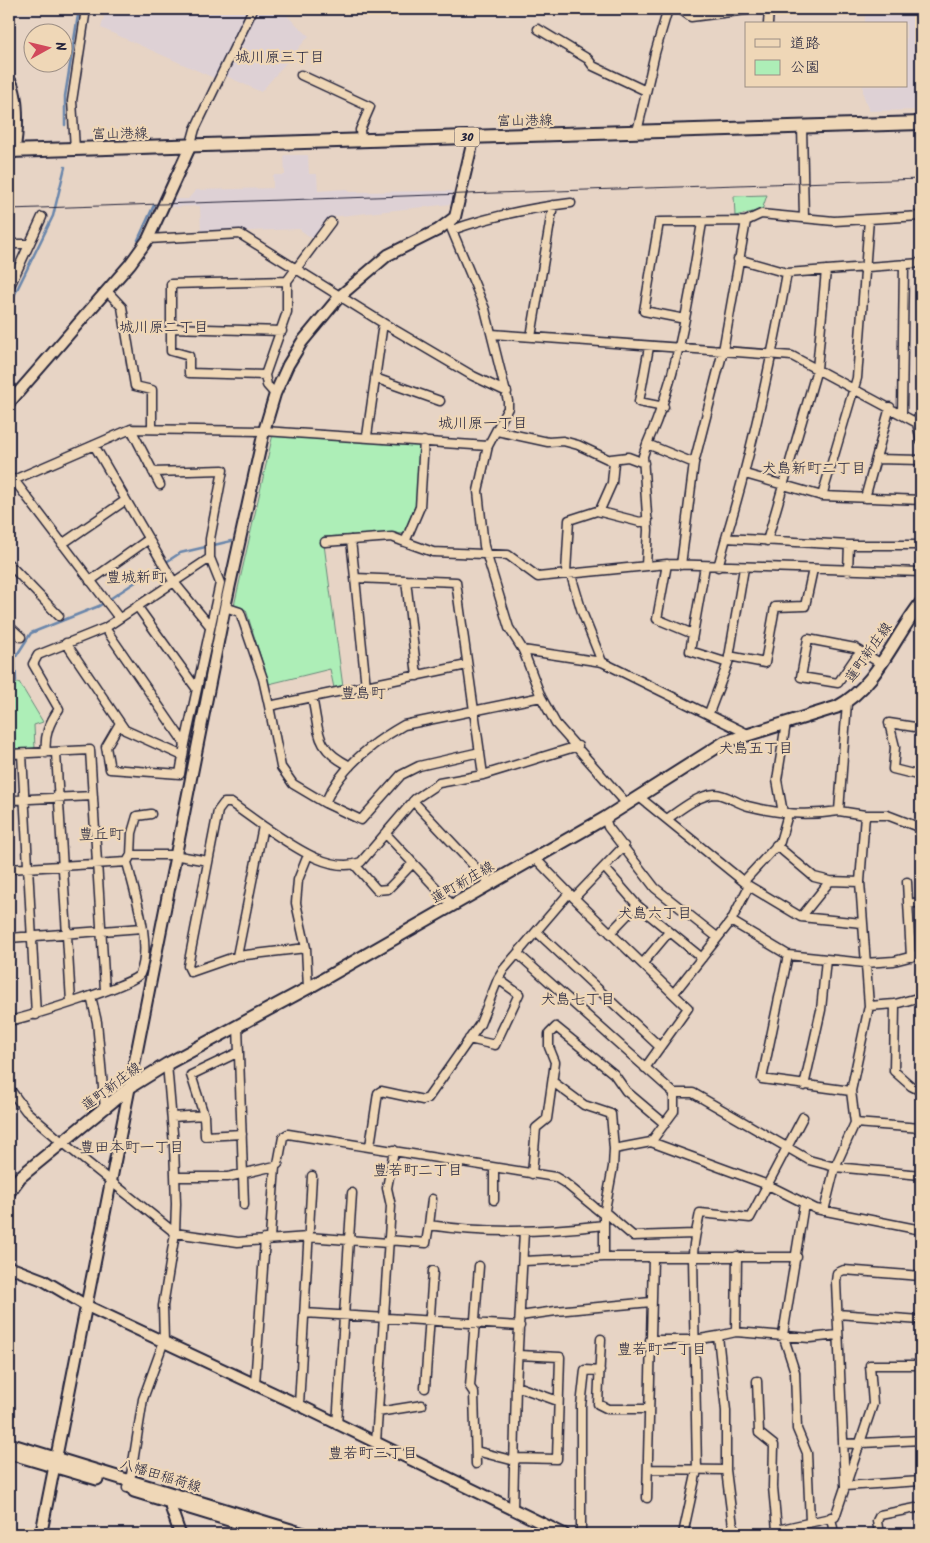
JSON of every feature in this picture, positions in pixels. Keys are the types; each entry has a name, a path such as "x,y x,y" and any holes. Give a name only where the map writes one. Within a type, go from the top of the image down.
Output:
{"highway":[{"path":"9,83 14,111 15,140 10,148"}],"main road":[{"name":"富山港線","path":"10,148 75,150 190,147 474,136 921,123"},
{"name":"蓮町新庄線","path":"9,1192 20,1177 62,1142 130,1087 167,1064 308,988 605,818 725,742 837,707 847,702 860,692 921,602"},
{"name":"八幡田稲荷線","path":"9,1444 54,1462 170,1498 275,1534"},
{"name":"八幡田稲荷線","path":"9,1453 54,1462"},
{"name":"八幡田稲荷線","path":"170,1498 304,1534"}],"street":[{"path":"75,150 72,101 86,9"},
{"path":"9,403 130,264 148,239 190,147 195,129 253,9"},
{"path":"637,132 668,9"},
{"path":"680,9 691,17 754,9"},
{"path":"768,22 769,9"},
{"path":"538,29 588,59 593,66 646,91"},
{"path":"300,74 370,107 360,130 361,141"},
{"path":"802,126 804,218"},
{"path":"474,136 458,209 451,226 485,309 507,392 508,408 488,446 478,492 486,555 508,628 523,650 541,697 556,724 578,746 627,804"},
{"path":"41,1534 225,607 264,430 276,394 288,365 302,342 340,296 388,255 451,226 489,217 571,203"},
{"path":"530,337 553,205"},
{"path":"685,319 644,311 659,222 746,221 761,214 834,221 921,216"},
{"path":"9,288 42,217"},
{"path":"822,496 857,378 869,219"},
{"path":"681,565 694,463 723,352 746,221"},
{"path":"276,394 267,385 265,375 282,331 287,312 287,281 331,222"},
{"path":"646,565 648,520 643,456 664,408 680,348 702,223"},
{"path":"148,239 240,234 383,323 473,376 507,392"},
{"path":"9,244 29,244"},
{"path":"738,259 787,273 921,263"},
{"path":"902,414 904,264"},
{"path":"768,541 817,369 826,270"},
{"path":"718,566 745,474 773,355 787,273"},
{"path":"265,375 189,373 189,356 171,351 172,284 287,281"},
{"path":"107,291 122,307 136,386 152,390 152,428"},
{"path":"367,436 383,323"},
{"path":"170,328 282,331"},
{"path":"492,334 792,356 919,423 921,441"},
{"path":"649,347 640,402 664,408"},
{"path":"376,378 440,401"},
{"path":"865,498 890,408"},
{"path":"131,429 160,485"},
{"path":"119,618 11,481 131,429 264,430 488,446"},
{"path":"497,431 548,442 563,441 578,445 611,459 628,457 644,463"},
{"path":"405,542 420,507 424,441"},
{"path":"647,444 694,463"},
{"path":"94,445 174,582 210,626"},
{"path":"597,511 612,483 614,462 611,459"},
{"path":"876,459 921,460"},
{"path":"120,723 106,747 110,769 180,774 196,688 220,583 210,558 210,539 223,470 153,472"},
{"path":"745,474 822,496 921,500"},
{"path":"62,544 126,500"},
{"path":"602,662 569,574 569,520 597,511 640,522 648,520"},
{"path":"325,542 392,537 433,552 508,555 538,577 667,564 744,568 921,572"},
{"path":"726,538 850,545 921,545"},
{"path":"90,581 149,539"},
{"path":"351,540 366,687"},
{"path":"848,571 850,545"},
{"path":"46,753 49,723 59,709 33,664 38,655 105,628 210,558"},
{"path":"9,564 59,616"},
{"path":"667,564 657,619 693,634"},
{"path":"705,566 690,651 728,660 765,663 775,607 805,606 813,569"},
{"path":"709,713 728,660 744,568"},
{"path":"355,578 456,582 483,775"},
{"path":"406,580 417,676"},
{"path":"137,606 196,688"},
{"path":"225,607 240,612 263,679 281,767 293,784 325,803 360,820 401,775 419,766 480,752"},
{"path":"9,626 21,637"},
{"path":"105,628 185,744"},
{"path":"860,651 838,683 802,677 808,639 855,648 860,651 880,663"},
{"path":"66,644 125,730 183,756"},
{"path":"523,650 602,662 709,713 748,734"},
{"path":"269,706 467,665"},
{"path":"312,697 324,749 333,757 350,766"},
{"path":"325,803 332,787 350,766 385,736 404,724 541,697"},
{"path":"839,811 847,702"},
{"path":"674,993 731,920 747,883 780,842 786,813 777,780 786,723"},
{"path":"921,728 889,723 895,747 893,769 921,776"},
{"path":"306,948 238,956 191,972 188,966 208,861 218,811 224,803 231,803 308,855 340,865 355,865 362,862 413,801 440,783 483,775 578,746"},
{"path":"9,754 90,750 105,990"},
{"path":"56,753 71,1002"},
{"path":"22,754 36,1015"},
{"path":"667,819 698,799 715,794 746,805 786,813 810,816 839,811 887,816 921,828"},
{"path":"9,800 93,796"},
{"path":"638,796 747,883 801,917 862,923"},
{"path":"413,801 490,883"},
{"path":"9,1021 36,1015 134,981 139,975 145,944 129,858 132,833 137,816 151,814"},
{"path":"824,1211 835,1167 855,1123 851,1091 869,1006 860,882 865,814"},
{"path":"605,818 608,827 655,888 718,937"},
{"path":"238,956 263,826"},
{"path":"385,833 452,905"},
{"path":"776,845 814,877 830,881 860,882"},
{"path":"370,1146 378,1093 382,1091 423,1100 428,1098 480,1024 498,979 571,895 604,867 624,846"},
{"path":"308,855 298,880 296,903 306,948 308,988"},
{"path":"9,869 97,864 129,858 177,856 208,861"},
{"path":"535,858 688,1008 645,1068"},
{"path":"355,865 377,890 388,889 413,863"},
{"path":"604,867 637,905 702,958"},
{"path":"801,917 830,881"},
{"path":"907,882 911,957"},
{"path":"908,904 921,902"},
{"path":"610,933 637,905"},
{"path":"731,920 788,955 865,963 894,961 921,954"},
{"path":"9,938 142,928"},
{"path":"537,932 660,1047"},
{"path":"643,962 669,932"},
{"path":"518,954 674,1093 693,1093 788,1146 809,1160 835,1167 921,1175"},
{"path":"788,955 762,1079 851,1091"},
{"path":"804,1086 821,1010 826,960"},
{"path":"469,1039 495,1045 519,994 498,979"},
{"path":"91,996 97,1022 105,1109"},
{"path":"869,1006 896,1004 921,997"},
{"path":"896,1004 894,1072 910,1086 921,1091"},
{"path":"238,1025 244,1205"},
{"path":"532,1174 536,1128 547,1119 555,1062 549,1047 549,1034 556,1027 614,1074 626,1091 665,1124"},
{"path":"239,1052 191,1075 204,1115 205,1136 242,1134"},
{"path":"128,1485 143,1399 164,1341 164,1306 174,1233 175,1177 167,1064"},
{"path":"552,1082 584,1105 611,1114 614,1149 613,1167 605,1213 604,1257"},
{"path":"9,1088 26,1111 174,1233 238,1242 268,1238 308,1238 426,1243 432,1199"},
{"path":"651,1142 674,1111 674,1093"},
{"path":"172,1117 204,1115"},
{"path":"683,1534 697,1470 692,1257 694,1234 698,1228 700,1213 750,1218 803,1117"},
{"path":"855,1123 921,1128"},
{"path":"255,1384 275,1166 278,1164 283,1136 288,1134 555,1177 633,1236 694,1234"},
{"path":"614,1149 651,1142 768,1185 804,1204 824,1211 921,1230"},
{"path":"376,1443 391,1206 387,1188 394,1150"},
{"path":"175,1177 228,1177 275,1166"},
{"path":"494,1168 494,1200"},
{"path":"298,1405 312,1176"},
{"path":"336,1425 352,1193"},
{"path":"804,1204 783,1334 796,1372 797,1428 807,1453 810,1522"},
{"path":"429,1225 456,1229 524,1231 604,1225"},
{"path":"514,1509 516,1386 524,1261 524,1231"},
{"path":"524,1261 604,1257 737,1256 796,1258"},
{"path":"736,1332 737,1256"},
{"path":"647,1498 652,1258"},
{"path":"476,1464 474,1393 470,1387 479,1266"},
{"path":"9,1267 43,1280 87,1306 255,1384 336,1425 564,1534"},
{"path":"845,1486 837,1314 837,1273 844,1270 921,1276"},
{"path":"425,1388 433,1272"},
{"path":"520,1316 651,1302"},
{"path":"304,1313 520,1326"},
{"path":"837,1314 921,1320"},
{"path":"650,1340 694,1340 736,1332 783,1334 810,1338 838,1335"},
{"path":"718,1336 726,1411 726,1470 734,1534"},
{"path":"601,1339 598,1404 608,1409 649,1409"},
{"path":"476,1451 515,1460 557,1459 560,1357 518,1355"},
{"path":"757,1382 759,1433 774,1445 773,1487 777,1530 835,1517 873,1404 870,1365 921,1365"},
{"path":"581,1534 581,1406 585,1370 600,1372"},
{"path":"516,1386 558,1402"},
{"path":"378,1412 422,1405"},
{"path":"843,1444 921,1440"},
{"path":"648,1469 726,1470"},
{"path":"845,1486 921,1481"},
{"path":"170,1498 180,1534"},
{"path":"879,1534 877,1521 880,1515 921,1507"},
{"path":"831,1517 834,1534"}],"shaded area":[{"path":"100,9 249,9 214,78 101,28 105,13"},
{"path":"257,9 287,9 286,15 309,36 261,92 224,75"},
{"path":"865,9 921,9 921,110 869,111 863,94 863,88 908,88 908,22 865,22"},
{"path":"284,155 308,155 309,174 317,174 318,191 346,189 349,192 453,191 451,204 331,217 313,239 299,229 201,233 200,206 169,207 172,199 188,199 196,190 273,188 273,175 285,175"}],"green space":[{"path":"767,195 762,210 735,216 734,196"},
{"path":"273,434 418,445 420,448 416,504 404,534 323,537 343,687 334,688 330,669 269,684 246,610 234,606"},
{"path":"19,682 43,722 34,725 35,749 9,751 9,688"}],"waterway":[{"path":"65,125 65,96 79,9"},
{"path":"9,306 53,216 65,167"},
{"path":"138,240 154,205"},
{"path":"9,686 16,681 15,658 31,633 99,606 180,553 231,541"}],"tram line":[{"path":"9,209 921,179"}],"district":[{"name":"城川原三丁目","path":"280,57"},
{"name":"城川原二丁目","path":"164,327"},
{"name":"城川原一丁目","path":"483,423"},
{"name":"犬島新町二丁目","path":"814,468"},
{"name":"豊城新町","path":"136,577"},
{"name":"豊島町","path":"363,693"},
{"name":"犬島五丁目","path":"756,748"},
{"name":"豊丘町","path":"101,834"},
{"name":"犬島六丁目","path":"655,913"},
{"name":"犬島七丁目","path":"578,999"},
{"name":"豊田本町一丁目","path":"132,1147"},
{"name":"豊若町二丁目","path":"418,1170"},
{"name":"豊若町一丁目","path":"662,1349"},
{"name":"豊若町三丁目","path":"373,1453"}]}
